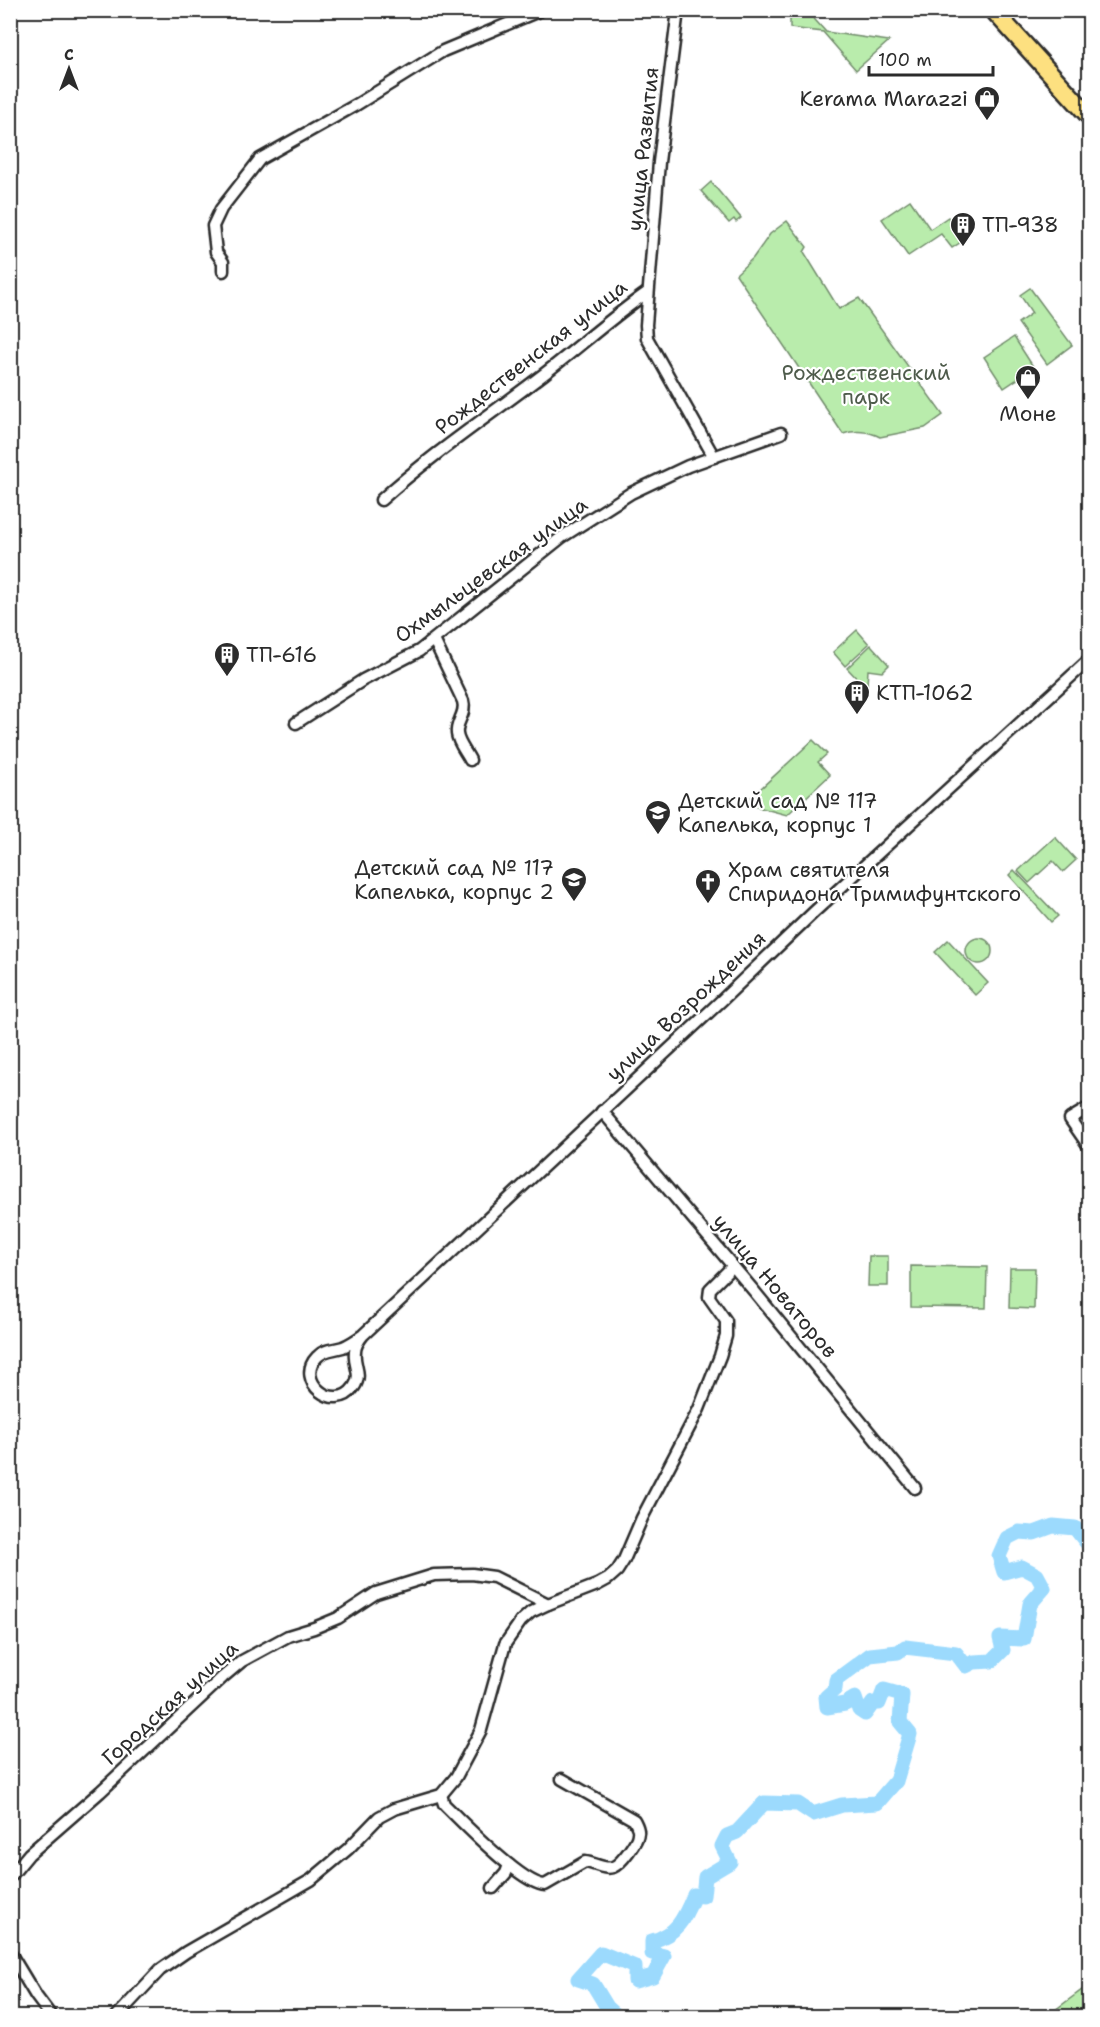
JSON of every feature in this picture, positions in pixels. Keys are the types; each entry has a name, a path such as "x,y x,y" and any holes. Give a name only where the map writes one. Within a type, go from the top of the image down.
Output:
{"main road":[{"path":"993,10 1089,117"}],"street":[{"path":"223,271 223,262 216,252 213,226 221,209 260,159 356,105 443,51 541,10"},
{"name":"улица Развития","path":"648,292 659,162 678,10"},
{"name":"Рождественская улица","path":"648,292 646,325 648,338 714,457"},
{"name":"Рождественская улица","path":"381,500 401,480 544,374 648,292"},
{"name":"Охмыльцевская улица","path":"296,723 363,680 419,651 562,537 647,485 688,466 781,433"},
{"path":"434,640 463,701 463,712 456,732 470,760"},
{"name":"улица Возрождения","path":"363,1335 354,1353 358,1375 354,1387 347,1394 334,1397 318,1390 312,1383 310,1374 316,1357 328,1350 345,1346 363,1335 850,879 1089,659"},
{"path":"1089,1107 1070,1119 1089,1148"},
{"name":"улица Новаторов","path":"602,1111 915,1488"},
{"path":"117,2016 160,1970 186,1952 311,1880 348,1850 379,1817 394,1809 441,1795 456,1777 482,1730 505,1644 521,1621 531,1612 548,1604 597,1586 617,1571 624,1560 642,1518 699,1409 720,1356 726,1336 726,1321 709,1297 710,1288 733,1266"},
{"name":"Городская улица","path":"10,1877 29,1854 100,1792 236,1666 288,1636 338,1618 376,1593 434,1575 472,1574 494,1577 548,1604"},
{"path":"441,1795 444,1804 509,1865 533,1883 544,1885 585,1862 606,1868 613,1867 624,1858 638,1836 634,1820 562,1779"},
{"path":"494,1888 506,1873 509,1865"},
{"path":"10,1953 51,2016"}],"green space":[{"path":"790,11 807,11 826,32 889,41 856,70 823,32 790,28"},
{"path":"711,182 741,218 736,222 734,219 729,223 701,191"},
{"path":"910,200 930,229 948,217 964,240 952,248 941,234 908,256 882,219"},
{"name":"Рождественский парк","path":"787,221 807,247 804,252 839,309 859,298 943,415 925,428 880,437 862,432 843,434 736,274 753,258 770,234"},
{"path":"1030,288 1072,345 1047,364 1018,323 1032,313 1020,295"},
{"path":"1014,337 1034,368 1004,388 984,357"},
{"path":"857,630 869,644 845,666 833,652"},
{"path":"871,645 889,665 882,672 868,670 865,687 847,668"},
{"path":"813,740 827,754 818,762 830,775 787,815 750,805 747,801"},
{"path":"1055,837 1076,860 1063,872 1053,861 1029,883 1018,871"},
{"path":"1014,870 1058,916 1051,922 1009,875"},
{"path":"979,938 988,942 992,951 988,960 979,964 970,960 966,951 970,942"},
{"path":"948,940 988,983 975,995 935,952"},
{"path":"869,1256 888,1256 888,1286 868,1286"},
{"path":"911,1266 987,1267 986,1308 911,1307"},
{"path":"1010,1268 1035,1268 1034,1309 1009,1308"},
{"path":"1089,1986 1089,2016 1047,2016 1086,1987"}],"waterway":[{"path":"617,2016 607,2007 593,1984 578,1979 601,1953 635,1967 635,1981 653,1976 664,1956 652,1953 652,1941 668,1934 679,1924 694,1895 703,1896 705,1877 730,1862 722,1846 727,1836 737,1832 764,1803 798,1804 813,1814 842,1805 877,1803 896,1781 910,1734 900,1722 902,1695 884,1690 879,1703 873,1703 865,1714 859,1710 855,1698 845,1704 827,1707 826,1697 835,1689 836,1680 870,1655 898,1652 905,1647 956,1653 966,1666 974,1662 992,1661 1003,1650 1000,1638 1024,1639 1030,1604 1044,1588 1037,1575 1022,1567 1004,1572 999,1556 1007,1538 1019,1532 1034,1533 1053,1526 1075,1528 1090,1547"}],"place":[{"name":"Kerama Marazzi","path":"987,122"},
{"name":"ТП-938","path":"963,248"},
{"name":"Моне","path":"1028,401"},
{"name":"ТП-616","path":"227,678"},
{"name":"КТП-1062","path":"857,716"},
{"name":"Детский сад № 117 Капелька, корпус 1","path":"658,836"},
{"name":"Детский сад № 117 Капелька, корпус 2","path":"574,903"},
{"name":"Храм святителя Спиридона Тримифунтского","path":"708,905"}]}
